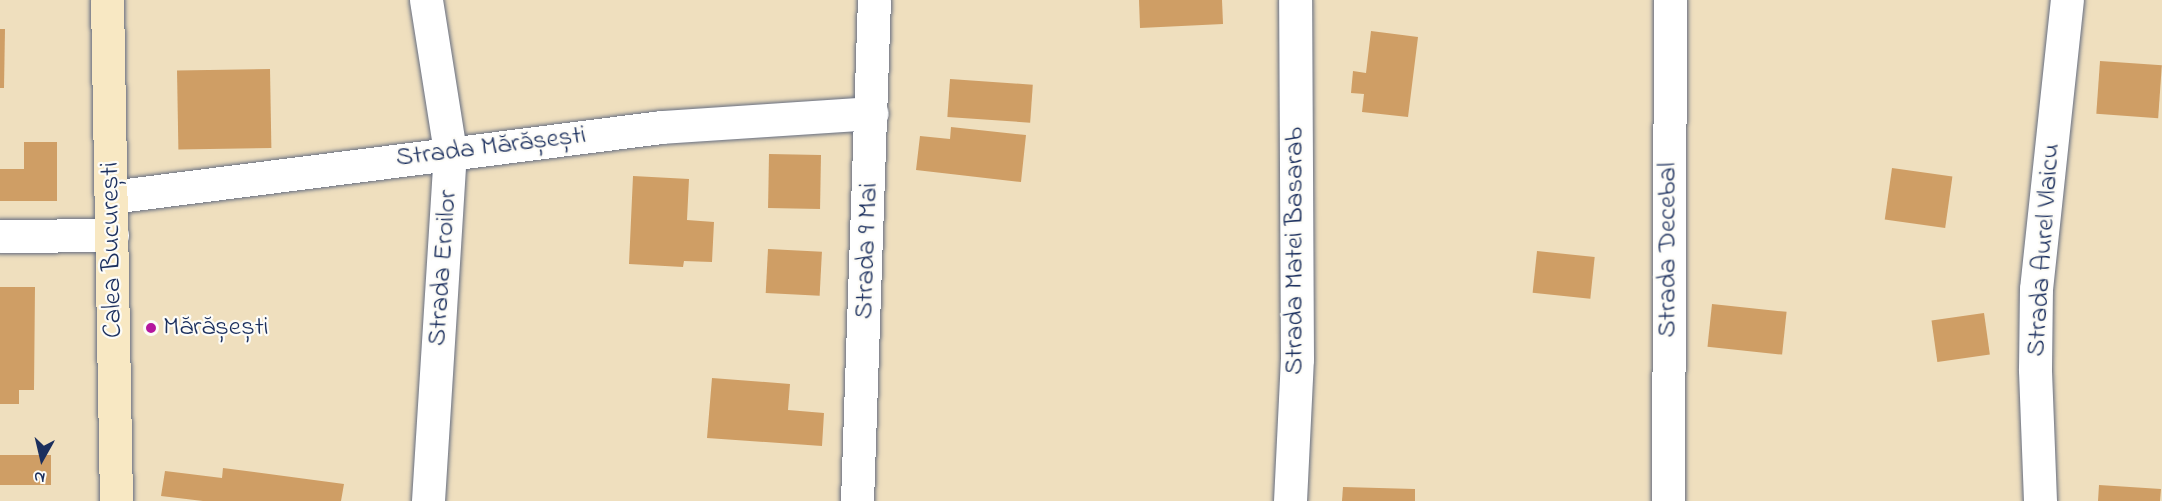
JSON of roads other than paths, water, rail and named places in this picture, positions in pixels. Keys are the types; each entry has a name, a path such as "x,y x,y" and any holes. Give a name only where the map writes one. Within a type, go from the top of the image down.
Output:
{"main road":[{"name":"Calea București","path":"107,0 116,501"}],"street":[{"name":"Strada Eroilor","path":"426,0 450,151 428,501"},
{"name":"Strada 9 Mai","path":"857,501 872,113 874,0"},
{"name":"Strada Matei Basarab","path":"1290,501 1297,359 1295,0"},
{"name":"Strada Decebal","path":"1668,501 1670,0"},
{"name":"Strada Aurel Vlaicu","path":"2040,501 2035,369 2036,289 2067,0"},
{"name":"Strada Mărășești","path":"111,197 450,151 661,127 872,113"},
{"path":"0,236 112,235"}],"place":[{"name":"Mărășești","path":"151,328"}]}
